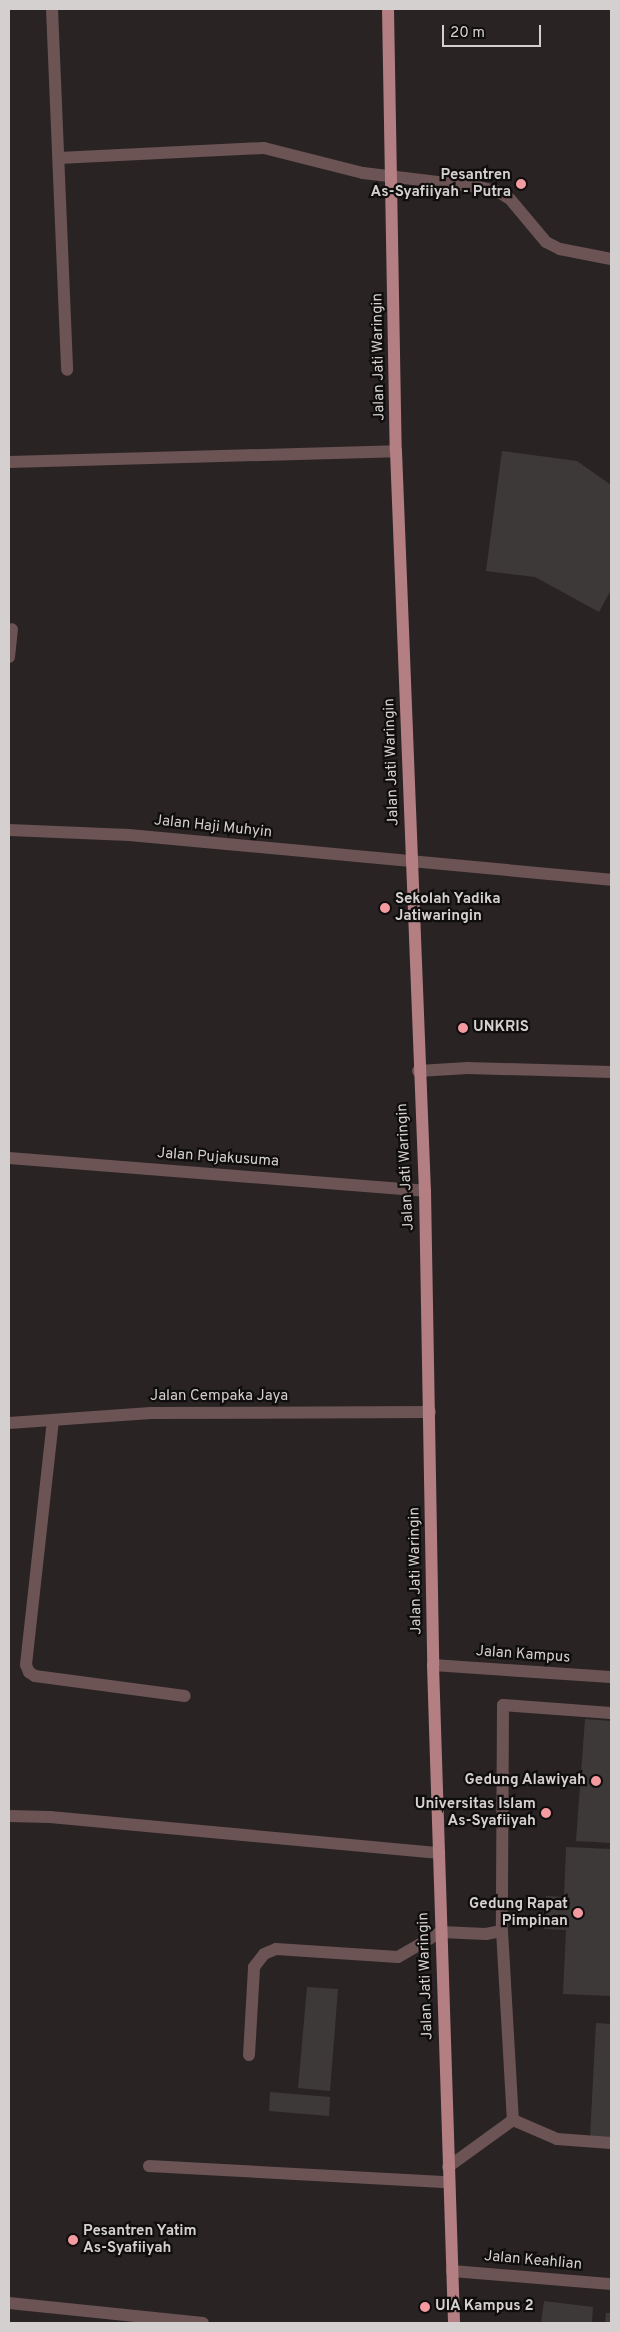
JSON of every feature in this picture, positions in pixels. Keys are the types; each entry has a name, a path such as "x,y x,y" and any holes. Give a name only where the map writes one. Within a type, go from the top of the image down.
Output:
{"main road":[{"name":"Jalan Jati Waringin","path":"388,9 396,450 424,1191 430,1412 433,1666 454,2323"}],"street":[{"path":"52,9 68,370"},
{"path":"59,158 264,148 392,177 498,191 510,199 546,242 560,249 611,259"},
{"path":"9,462 396,450"},
{"path":"9,657 12,629"},
{"name":"Jalan Haji Muhyin","path":"9,830 129,835 413,864 611,880"},
{"path":"418,1071 468,1068 611,1072"},
{"name":"Jalan Pujakusuma","path":"9,1158 424,1191"},
{"name":"Jalan Cempaka Jaya","path":"9,1423 151,1413 430,1412"},
{"path":"53,1420 26,1665 29,1672 35,1676 185,1696"},
{"name":"Jalan Kampus","path":"433,1666 611,1677"},
{"path":"513,2120 502,1931 503,1705 611,1713"},
{"path":"9,1816 59,1818 439,1853"},
{"path":"249,2055 254,1967 264,1954 276,1949 398,1957 441,1932 486,1934 502,1931"},
{"path":"513,2120 558,2139 611,2143"},
{"path":"448,2166 513,2120"},
{"path":"149,2166 448,2182"},
{"name":"Jalan Keahlian","path":"452,2271 611,2284"},
{"path":"9,2303 203,2323"}],"building":[{"path":"502,451 577,461 611,485 611,590 599,612 535,577 486,571"},
{"name":"Gedung Alawiyah","path":"585,1719 611,1721 611,1843 576,1841"},
{"name":"Gedung Rapat Pimpinan","path":"566,1847 611,1849 611,1996 563,1994 566,1930 544,1929 546,1896 564,1897"},
{"path":"307,1987 338,1989 330,2091 298,2088"},
{"path":"596,2023 611,2024 611,2139 590,2137"},
{"path":"270,2092 330,2097 329,2116 269,2111"},
{"path":"544,2301 593,2307 592,2323 541,2323"},
{"path":"606,2313 611,2313 611,2323 605,2323"}],"place":[{"name":"Pesantren As-Syafiiyah - Putra","path":"521,184"},
{"name":"Sekolah Yadika Jatiwaringin","path":"385,908"},
{"name":"UNKRIS","path":"463,1028"},
{"name":"Gedung Alawiyah","path":"596,1781"},
{"name":"Universitas Islam As-Syafiiyah","path":"546,1813"},
{"name":"Gedung Rapat Pimpinan","path":"578,1913"},
{"name":"Pesantren Yatim As-Syafiiyah","path":"73,2240"},
{"name":"UIA Kampus 2","path":"425,2307"}]}
